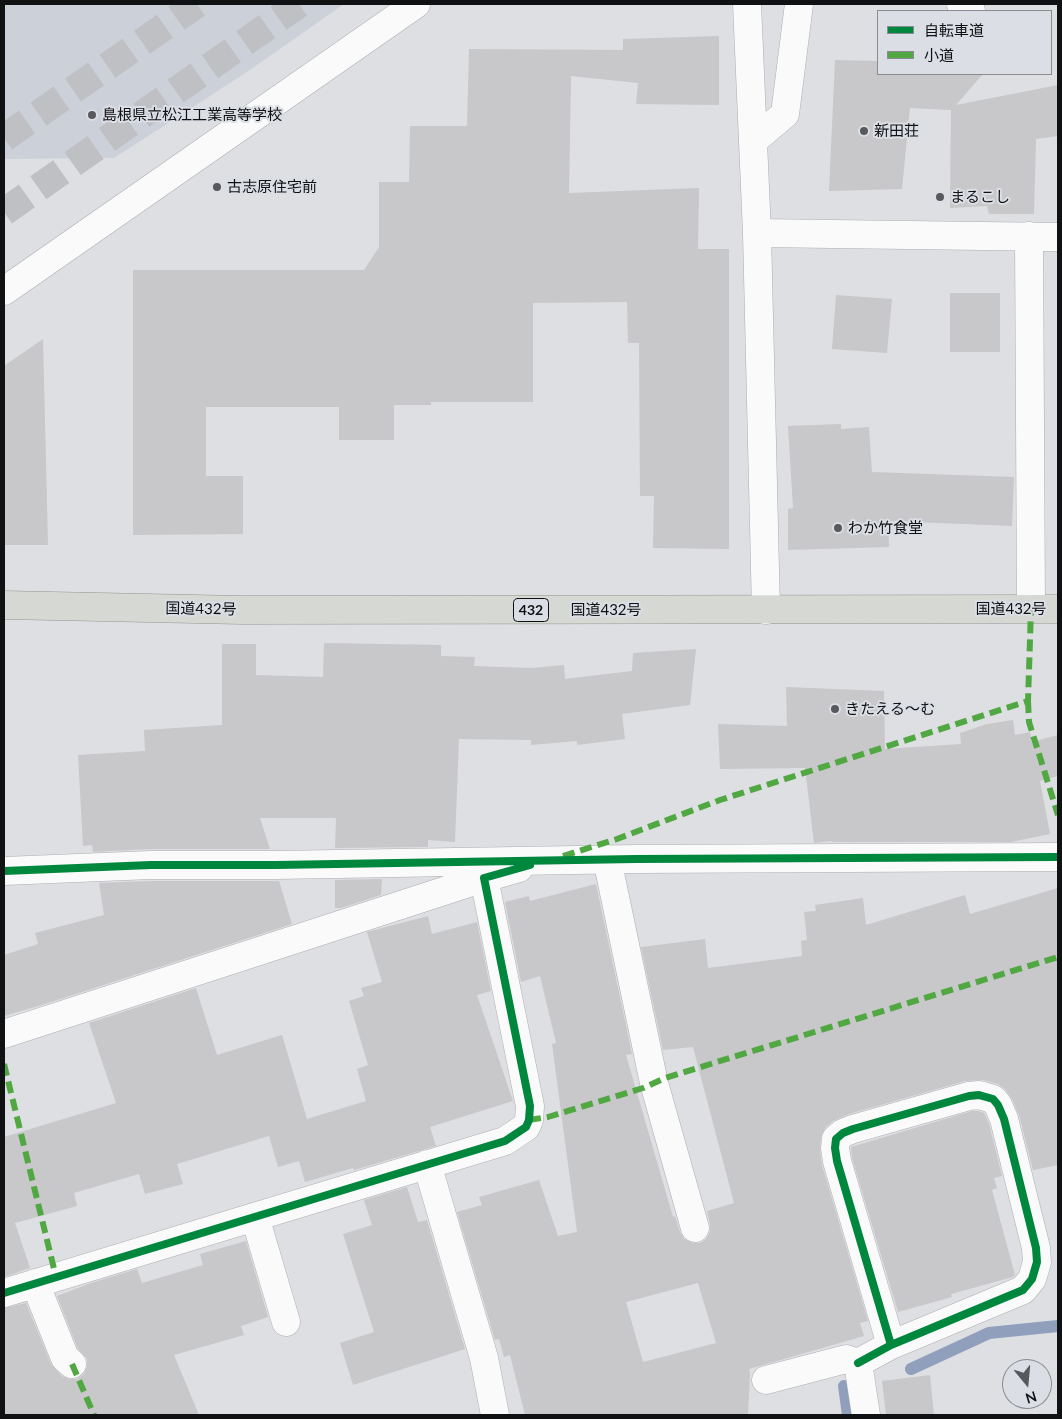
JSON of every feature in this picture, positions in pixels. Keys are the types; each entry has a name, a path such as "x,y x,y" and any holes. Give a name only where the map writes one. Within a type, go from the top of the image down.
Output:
{"highway":[{"name":"国道432号","path":"4,605 242,610 1058,609"}],"street":[{"path":"4,291 416,4"},
{"path":"747,4 757,234 766,610"},
{"path":"753,142 785,114 799,4"},
{"path":"757,234 1058,237"},
{"path":"1030,236 1031,609"},
{"path":"4,871 151,865 607,859 1058,858"},
{"path":"607,859 654,1083 695,1228"},
{"path":"4,1034 484,878 547,860"},
{"path":"4,1293 505,1141 526,1127 529,1120 530,1106 484,878"},
{"path":"766,1380 846,1359 858,1362 891,1345 1023,1290 1032,1279 1037,1262 1036,1248 1004,1119 993,1099 979,1095 969,1096 853,1129 843,1133 836,1140 837,1161 891,1345"},
{"path":"427,1164 484,1358 495,1415"},
{"path":"255,1217 286,1322"},
{"path":"35,1284 65,1358 72,1364"},
{"path":"858,1362 866,1415"}],"shaded area":[{"name":"島根県立松江工業高等学校","path":"4,4 344,4 247,72 114,158 4,159"}],"building":[{"path":"719,36 719,105 636,104 638,83 571,76 569,193 699,188 698,249 729,249 729,549 653,548 654,496 640,496 639,343 628,343 627,302 533,303 533,402 431,402 431,405 394,405 394,440 339,440 339,407 206,407 206,476 243,476 243,534 133,535 133,270 364,270 379,247 379,182 409,182 410,126 467,126 469,49 623,50 623,39"},
{"path":"835,60 877,61 877,75 982,75 956,105 1058,85 1058,136 1036,139 1034,214 989,214 987,206 950,208 951,110 910,108 902,189 829,191"},
{"path":"950,293 1000,293 1000,352 950,352"},
{"path":"836,295 892,299 887,353 832,349"},
{"path":"43,339 48,545 4,545 4,366"},
{"path":"841,424 841,429 869,427 872,472 1014,477 1012,526 888,521 889,547 788,550 788,509 793,508 788,426"},
{"path":"324,643 441,645 441,656 475,657 474,666 532,668 564,665 565,679 632,671 633,653 696,649 690,705 622,714 625,739 577,745 577,741 531,745 531,740 459,739 455,842 428,840 428,847 335,848 336,818 260,818 270,849 151,849 93,852 92,845 83,846 78,755 145,751 144,730 222,725 222,644 256,644 256,675 323,677"},
{"path":"786,687 884,691 885,749 961,744 960,733 987,724 1013,720 1015,735 1030,732 1032,742 1058,735 1058,776 1040,781 1050,834 1011,842 832,841 814,843 805,768 720,769 718,724 787,726"},
{"path":"382,879 381,895 341,908 335,908 335,880"},
{"path":"279,881 292,924 4,1016 4,955 38,944 35,933 104,915 99,883"},
{"path":"596,884 632,1054 626,1055 673,1217 675,1216 684,1239 692,1243 700,1243 706,1239 710,1232 707,1211 734,1203 693,1047 663,1050 641,947 705,939 708,968 802,956 801,941 807,940 804,912 816,911 815,905 863,898 866,925 965,895 970,914 1058,888 1058,1165 1033,1170 1019,1115 1012,1099 1005,1089 998,1084 983,1080 965,1081 849,1114 833,1121 825,1128 821,1137 822,1165 868,1321 860,1323 864,1336 749,1369 748,1415 525,1415 510,1355 504,1357 499,1339 495,1340 457,1212 482,1205 479,1197 539,1180 558,1236 577,1232 552,1044 556,1043 540,976 521,982 505,902 529,896 530,901","holes":["698,1283 716,1343 643,1362 626,1302"]},
{"path":"428,916 432,934 477,922 491,991 477,995 513,1101 430,1127 436,1146 305,1182 299,1161 278,1167 269,1136 177,1164 183,1184 145,1194 139,1174 74,1193 77,1206 15,1223 30,1268 4,1277 4,1137 116,1103 89,1023 196,988 217,1055 282,1035 307,1119 366,1101 357,1069 368,1065 349,1001 364,996 361,988 382,982 367,932"},
{"path":"972,1111 984,1113 989,1124 1002,1176 994,1178 997,1188 992,1190 1015,1275 951,1294 952,1297 898,1312 852,1158 851,1147"},
{"path":"407,1187 418,1222 427,1220 465,1349 353,1385 340,1343 374,1332 343,1234 372,1225 364,1200"},
{"path":"246,1241 268,1317 241,1326 244,1335 174,1355 199,1415 4,1415 4,1308 26,1303 51,1364 62,1376 77,1379 84,1374 87,1359 78,1349 57,1296 137,1269 142,1283 203,1265 200,1254"},
{"path":"930,1375 934,1415 886,1415 882,1381"}],"waterway":[{"path":"911,1369 989,1333 1058,1326"},
{"path":"844,1386 848,1415"}],"tunnel":[{"path":"4,138 197,4"},
{"path":"4,212 299,4"}],"marked path":[{"path":"563,856 617,839 720,800 1028,701 1031,609"},
{"path":"1028,701 1029,722 1058,815"},
{"path":"529,1120 548,1117 643,1088 665,1078 1058,957"},
{"path":"4,1064 56,1277"},
{"path":"72,1364 94,1415"}],"cycle path":[{"path":"4,871 151,865 276,865 636,859 1058,857"},
{"path":"4,1293 505,1141 526,1127 529,1120 530,1106 484,878 530,865"},
{"path":"858,1363 891,1345 1023,1290 1032,1279 1037,1262 1036,1248 1004,1119 993,1099 979,1095 969,1096 853,1129 843,1133 836,1139 837,1161 891,1345"}],"place":[{"name":"島根県立松江工業高等学校","path":"92,115"},
{"name":"新田荘","path":"864,131"},
{"name":"古志原住宅前","path":"217,187"},
{"name":"まるこし","path":"940,197"},
{"name":"わか竹食堂","path":"838,528"},
{"name":"きたえる～む","path":"835,709"}]}
